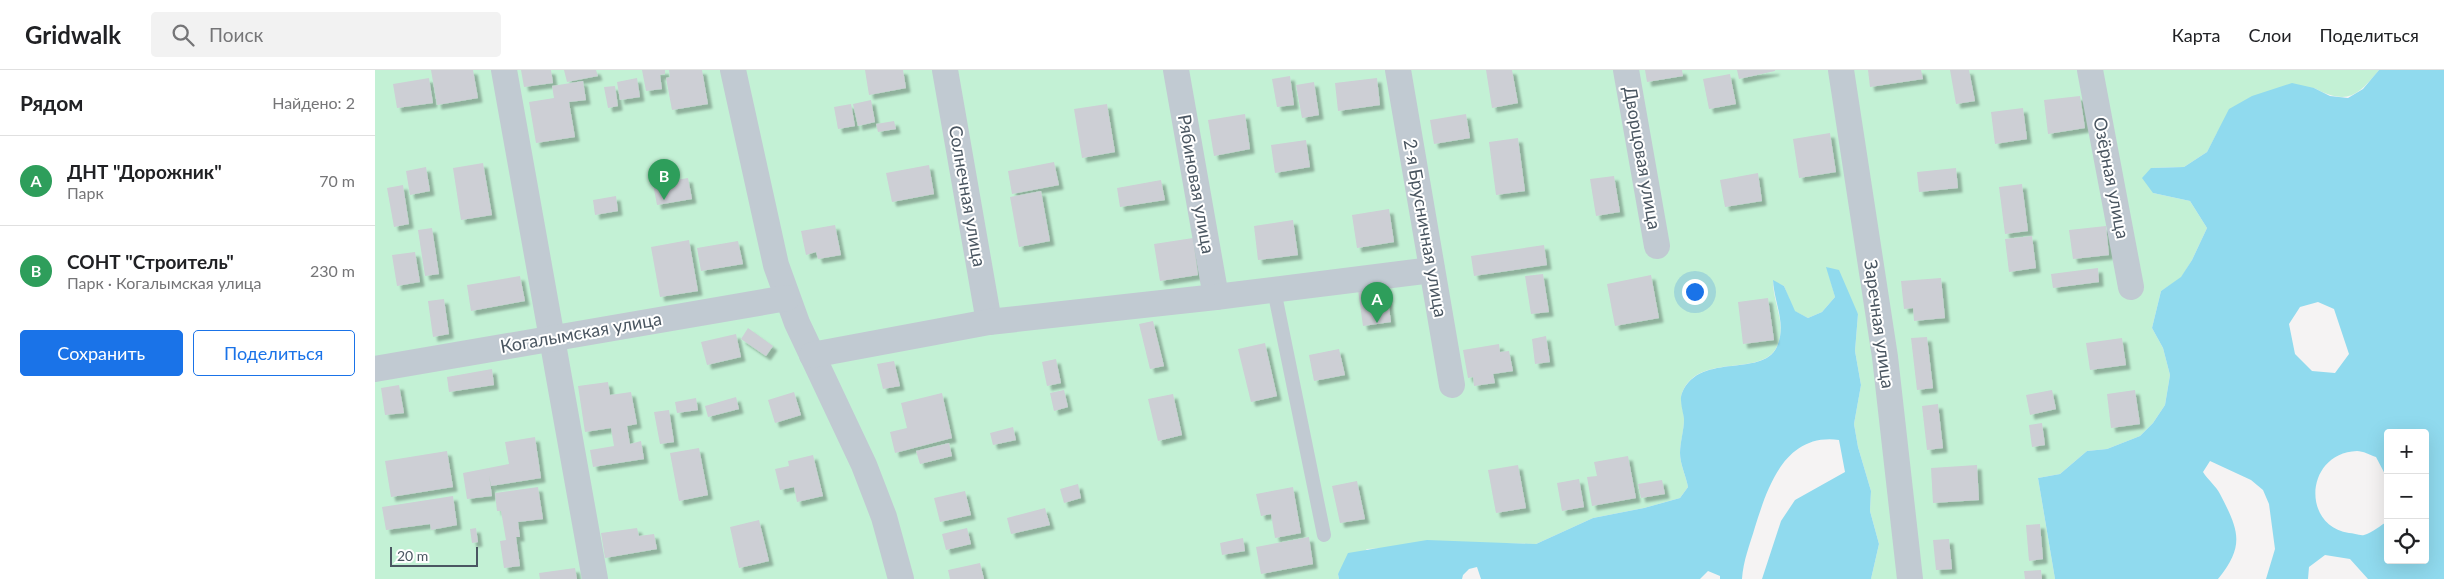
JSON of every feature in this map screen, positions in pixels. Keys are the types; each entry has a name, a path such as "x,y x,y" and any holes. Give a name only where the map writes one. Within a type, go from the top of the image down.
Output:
{"street":[{"path":"504,70 595,579"},
{"path":"733,70 765,223 787,298 867,473 885,517 901,579"},
{"name":"Солнечная улица","path":"945,70 989,322"},
{"name":"Рябиновая улица","path":"1176,70 1216,297"},
{"name":"2-я Брусничная улица","path":"1398,70 1452,385"},
{"name":"Дворцовая улица","path":"1626,70 1657,246"},
{"name":"Заречная улица","path":"1841,70 1885,357 1910,579"},
{"name":"Озёрная улица","path":"2090,70 2131,287"},
{"path":"812,355 989,322 1216,297 1432,270"},
{"name":"Когалымская улица","path":"375,368 787,298"}],"lane":[{"path":"1274,290 1324,534"}],"green space":[{"path":"375,70 2379,70 2364,87 2351,96 2335,96 2314,88 2217,133 2207,152 2184,167 2151,168 2153,193 2190,201 2207,228 2181,278 2161,291 2152,328 2163,348 2170,375 2165,405 2153,423 2140,436 2107,449 2087,451 2060,474 2038,478 2055,579 1871,579 1879,544 1870,511 1871,491 1858,447 1854,424 1861,385 1855,351 1858,314 1827,267 1835,297 1822,312 1808,318 1794,311 1784,286 1773,281 1781,328 1778,344 1771,355 1760,361 1702,372 1690,380 1682,393 1681,399 1684,419 1680,457 1688,487 1680,498 1644,508 1593,518 1536,544 1477,543 1367,549 1338,574 1339,579 375,579"}],"water":[{"path":"2379,70 2444,70 2444,579 2368,579 2350,559 2325,555 2309,567 2308,579 2266,579 2275,549 2269,504 2263,490 2251,480 2210,461 2203,472 2220,494 2235,527 2236,537 2233,556 2218,579 2055,579 2038,478 2060,474 2087,451 2107,449 2140,436 2153,423 2165,405 2170,375 2163,348 2152,328 2161,291 2181,277 2192,260 2207,228 2190,201 2153,193 2142,178 2151,168 2184,167 2207,152 2229,109 2252,96 2292,83 2314,88 2330,96 2348,98 2363,89","holes":["2318,302 2334,309 2349,354 2335,373 2312,371 2295,354 2289,324 2300,307","2384,429 2429,429 2429,564 2384,564 2384,524 2364,535 2349,533 2333,528 2323,518 2317,505 2315,490 2319,476 2327,464 2340,455 2357,451 2376,457 2384,472"]},
{"path":"1826,267 1839,270 1858,314 1855,351 1861,385 1854,424 1858,447 1871,491 1870,511 1879,544 1871,579 1762,579 1781,521 1795,500 1845,472 1839,440 1820,440 1805,445 1792,454 1773,480 1760,511 1745,559 1742,579 1720,579 1720,576 1708,571 1700,579 1481,579 1477,567 1469,569 1462,579 1339,579 1338,574 1348,553 1427,540 1536,544 1593,518 1644,508 1680,498 1688,487 1680,457 1684,419 1681,402 1682,393 1691,380 1703,372 1760,361 1771,355 1778,344 1781,328 1773,280 1784,286 1795,311 1808,318 1822,312 1835,297"}],"building":[{"path":"431,70 473,70 478,98 437,105"},
{"path":"521,70 551,70 553,83 524,87"},
{"path":"564,70 596,70 598,76 567,82"},
{"path":"642,70 665,70 665,74 660,75 662,89 646,91"},
{"path":"669,70 702,70 708,104 672,110 666,78 670,77"},
{"path":"865,70 903,70 906,88 869,95"},
{"path":"1486,70 1512,70 1518,103 1492,108"},
{"path":"1645,70 1682,70 1683,76 1647,82"},
{"path":"1737,70 1775,70 1775,71 1739,79"},
{"path":"1868,70 1921,70 1923,79 1870,87"},
{"path":"1950,70 1969,70 1975,101 1956,104"},
{"path":"1730,74 1736,104 1709,109 1703,79"},
{"path":"1290,76 1294,105 1277,107 1272,79"},
{"path":"429,78 433,103 397,108 393,84"},
{"path":"637,78 640,97 620,100 617,82"},
{"path":"1377,78 1380,105 1338,111 1335,83"},
{"path":"583,81 586,100 569,102 575,137 536,143 529,102 554,98 552,86"},
{"path":"1314,82 1319,115 1302,118 1296,85"},
{"path":"615,86 618,106 608,108 604,87"},
{"path":"2080,96 2085,128 2048,134 2044,100"},
{"path":"871,100 875,122 858,126 853,104"},
{"path":"851,104 855,126 838,129 834,107"},
{"path":"1107,104 1115,152 1082,158 1074,109"},
{"path":"2023,108 2027,139 1995,144 1991,112"},
{"path":"1245,114 1250,149 1214,156 1208,120"},
{"path":"1466,114 1470,138 1434,144 1430,120"},
{"path":"894,121 896,129 878,132 876,124"},
{"path":"1830,133 1836,172 1799,178 1793,139"},
{"path":"1518,138 1525,191 1496,195 1489,142"},
{"path":"1306,140 1310,167 1275,173 1271,145"},
{"path":"1054,162 1059,185 1012,194 1008,171"},
{"path":"483,163 492,215 461,220 453,168"},
{"path":"929,165 934,194 892,202 886,173"},
{"path":"426,167 430,191 410,195 406,171"},
{"path":"1956,168 1958,188 1919,192 1917,172"},
{"path":"1758,173 1762,201 1725,207 1720,180"},
{"path":"1614,176 1620,212 1596,216 1590,179"},
{"path":"688,178 692,199 657,205 653,184"},
{"path":"1161,180 1165,200 1120,207 1117,188"},
{"path":"2022,184 2028,231 2005,234 1999,187"},
{"path":"403,185 409,224 394,227 387,188"},
{"path":"1041,191 1050,241 1019,247 1010,197"},
{"path":"616,196 618,211 595,215 593,200"},
{"path":"1389,209 1394,242 1357,248 1352,215"},
{"path":"1293,220 1298,255 1258,260 1254,226"},
{"path":"835,225 841,255 818,259 816,252 806,255 801,231"},
{"path":"2106,226 2109,255 2073,259 2069,230"},
{"path":"432,228 439,274 425,276 418,230"},
{"path":"2032,236 2036,268 2009,272 2005,239"},
{"path":"1193,238 1198,275 1160,281 1154,244"},
{"path":"689,240 698,291 660,297 651,247"},
{"path":"738,241 743,264 701,271 697,248"},
{"path":"1544,245 1547,265 1474,276 1471,256"},
{"path":"415,252 420,282 397,286 392,255"},
{"path":"2098,268 2099,282 2053,288 2051,274"},
{"path":"1543,274 1549,312 1531,314 1525,276"},
{"path":"1651,275 1659,318 1615,326 1607,284"},
{"path":"520,276 525,301 471,311 467,285"},
{"path":"1941,278 1945,318 1914,321 1913,308 1904,309 1901,281"},
{"path":"1386,286 1391,322 1363,326 1358,290"},
{"path":"1768,298 1774,340 1743,344 1738,302"},
{"path":"444,299 449,334 433,337 428,301"},
{"path":"1153,321 1164,366 1150,369 1139,324"},
{"path":"748,328 773,346 766,356 741,339"},
{"path":"736,334 741,357 707,365 701,342"},
{"path":"1546,336 1550,362 1535,364 1532,339"},
{"path":"1927,337 1933,388 1917,390 1911,338"},
{"path":"2122,338 2126,365 2090,370 2086,343"},
{"path":"1265,343 1277,396 1251,402 1238,349"},
{"path":"1499,344 1500,352 1509,351 1513,371 1493,374 1495,383 1474,386 1473,377 1468,378 1463,350"},
{"path":"1339,349 1345,375 1314,381 1309,355"},
{"path":"1056,359 1061,383 1047,386 1042,362"},
{"path":"894,361 900,386 883,389 877,364"},
{"path":"492,369 494,385 449,392 447,377"},
{"path":"608,382 610,395 631,392 637,424 627,426 630,444 641,441 644,459 593,467 590,450 614,446 611,428 585,432 578,386"},
{"path":"399,385 404,413 385,415 381,388"},
{"path":"1064,390 1068,407 1054,411 1050,393"},
{"path":"2052,390 2056,409 2030,415 2026,395"},
{"path":"2135,390 2140,424 2111,428 2107,394"},
{"path":"794,392 801,415 775,423 768,400"},
{"path":"942,393 952,438 895,453 890,432 907,428 901,403"},
{"path":"1173,394 1182,435 1158,441 1148,399"},
{"path":"736,397 739,409 708,417 705,406"},
{"path":"696,398 698,410 677,413 675,402"},
{"path":"1938,404 1943,448 1927,450 1922,406"},
{"path":"669,410 674,442 660,444 654,412"},
{"path":"2042,423 2045,445 2032,447 2029,425"},
{"path":"1013,427 1016,440 993,445 990,433"},
{"path":"535,437 541,478 491,486 489,475 492,496 467,499 463,473 509,464 505,442"},
{"path":"949,443 952,456 920,464 916,451"},
{"path":"699,448 708,495 679,501 670,453"},
{"path":"447,451 453,487 391,497 385,461"},
{"path":"813,455 823,496 797,502 794,487 780,490 775,469 789,466 788,461"},
{"path":"1628,456 1636,498 1592,506 1587,477 1597,476 1594,462"},
{"path":"1518,465 1526,508 1496,513 1488,470"},
{"path":"1977,465 1979,500 1933,503 1931,468"},
{"path":"1579,479 1584,507 1562,511 1557,483"},
{"path":"1662,480 1665,494 1641,498 1638,484"},
{"path":"1357,481 1365,519 1340,523 1332,486"},
{"path":"1078,484 1081,498 1064,503 1060,489"},
{"path":"538,487 543,519 518,522 520,537 516,537 520,566 504,568 500,541 506,540 501,511 497,511 495,493"},
{"path":"1293,487 1301,533 1275,538 1271,514 1261,516 1256,494"},
{"path":"965,491 971,515 940,522 934,498"},
{"path":"453,496 457,525 431,530 430,524 386,530 382,507"},
{"path":"1045,508 1050,525 1011,534 1007,518"},
{"path":"759,520 769,561 739,568 730,527"},
{"path":"2040,524 2043,559 2029,561 2026,525"},
{"path":"476,528 478,542 472,543 470,529"},
{"path":"637,528 639,536 654,534 657,549 605,558 601,533"},
{"path":"967,528 971,544 946,550 942,534"},
{"path":"1309,537 1313,564 1261,574 1256,547"},
{"path":"1243,538 1245,551 1222,555 1220,543"},
{"path":"1949,539 1952,569 1936,570 1933,540"},
{"path":"980,563 984,579 950,579 948,570"},
{"path":"575,568 577,579 540,579 539,573"},
{"path":"2041,570 2042,579 2025,579 2024,571"}],"place":[{"name":"СОНТ \"Строитель\"","path":"664,200"},
{"name":"ДНТ \"Дорожник\"","path":"1377,323"}]}
